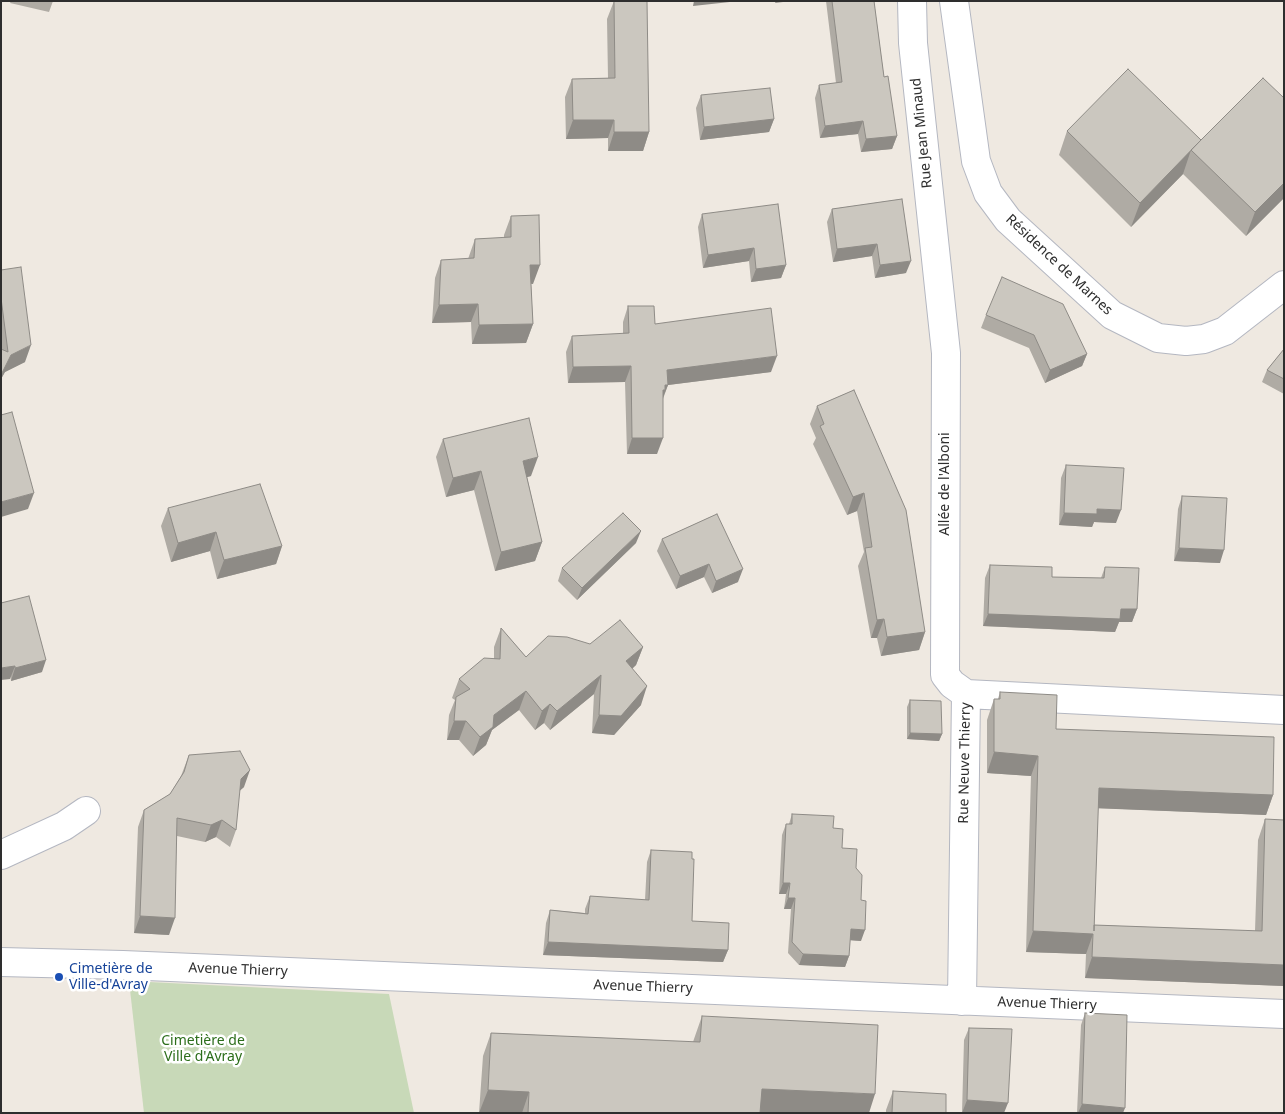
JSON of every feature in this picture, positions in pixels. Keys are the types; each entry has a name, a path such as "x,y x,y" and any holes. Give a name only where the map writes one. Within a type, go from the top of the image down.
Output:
{"street":[{"name":"Rue Jean Minaud","path":"912,1 912,43 935,266"},
{"name":"Résidence de Marnes","path":"954,1 976,161 988,193 1008,220 1112,315 1158,338 1186,341 1204,339 1225,331 1284,285"},
{"name":"Allée de l'Alboni","path":"935,266 946,353 945,675 952,684 966,694"},
{"name":"Rue Neuve Thierry","path":"962,1001 966,694 1284,710"},
{"path":"1,854 64,826 86,811"},
{"name":"Avenue Thierry","path":"1,962 133,965 1284,1014"}],"green space":[{"name":"Cimetière de Ville d'Avray","path":"129,981 389,994 414,1113 144,1113"}],"building":[{"path":"614,1 647,1 649,132 614,132 614,120 573,120 572,79 615,78"},
{"path":"832,1 874,1 884,77 888,76 897,136 866,139 863,121 825,126 819,85 842,82"},
{"path":"1128,69 1201,140 1140,203 1067,131"},
{"path":"1263,78 1284,98 1284,183 1255,212 1191,150"},
{"path":"770,88 774,119 704,127 701,95"},
{"path":"902,199 911,261 880,265 877,244 837,249 832,209"},
{"path":"778,204 786,265 756,269 754,248 708,255 702,214"},
{"path":"539,215 540,265 530,265 533,324 479,325 478,304 439,305 441,260 474,258 475,239 511,237 511,216"},
{"path":"21,267 31,345 11,355 1,375 1,349 8,352 1,298 1,270"},
{"path":"1002,277 1063,304 1087,354 1050,370 1034,335 986,315"},
{"path":"628,306 654,306 655,324 771,308 777,356 667,370 668,385 665,385 665,390 663,390 663,438 632,438 631,366 573,367 572,336 629,333"},
{"path":"1284,349 1284,379 1267,370"},
{"path":"854,390 906,510 925,632 887,637 884,619 877,620 865,548 872,547 864,493 853,497 820,426 824,424 817,406"},
{"path":"12,412 34,493 1,502 1,415"},
{"path":"529,418 538,457 523,461 542,542 501,552 481,471 453,478 443,439"},
{"path":"1066,465 1124,468 1121,510 1097,509 1097,514 1064,513"},
{"path":"260,484 282,546 224,560 216,532 178,543 168,508"},
{"path":"1182,496 1227,498 1224,550 1179,548"},
{"path":"623,513 641,531 582,588 562,568"},
{"path":"717,514 743,569 716,581 709,564 680,576 662,539"},
{"path":"990,565 1052,567 1052,577 1104,578 1105,567 1139,568 1137,609 1121,609 1120,619 988,614"},
{"path":"29,596 46,660 15,668 15,666 1,668 1,603"},
{"path":"620,620 643,647 626,661 647,686 621,716 599,715 601,675 557,711 550,704 542,711 526,691 494,715 493,727 480,737 466,721 454,721 456,697 470,689 459,679 484,658 500,659 501,628 526,657 548,636 567,637 590,644"},
{"path":"1000,692 1057,695 1056,729 1274,737 1273,795 1099,788 1094,925 1262,931 1265,819 1284,820 1284,965 1092,957 1093,934 1033,931 1038,756 994,752 994,699 1000,699"},
{"path":"910,700 941,701 942,734 910,733"},
{"path":"240,751 250,770 241,779 236,830 222,820 211,825 177,818 175,918 140,916 144,810 170,794 184,772 189,755"},
{"path":"792,814 834,816 833,828 843,829 842,848 857,849 856,868 862,875 861,900 866,901 865,930 851,929 849,956 803,954 792,942 795,898 788,898 790,883 783,883 786,824 792,824"},
{"path":"651,850 692,852 692,859 694,859 692,921 729,923 728,950 548,942 550,910 588,914 590,896 649,900"},
{"path":"1085,1013 1127,1015 1125,1108 1082,1104"},
{"path":"702,1016 878,1025 875,1094 762,1089 760,1113 528,1113 529,1092 488,1090 491,1033 700,1042"},
{"path":"969,1028 1012,1029 1008,1103 967,1100"},
{"path":"893,1091 946,1094 946,1113 892,1113"}],"place":[{"name":"Cimetière de Ville-d'Avray","path":"59,977"}]}
